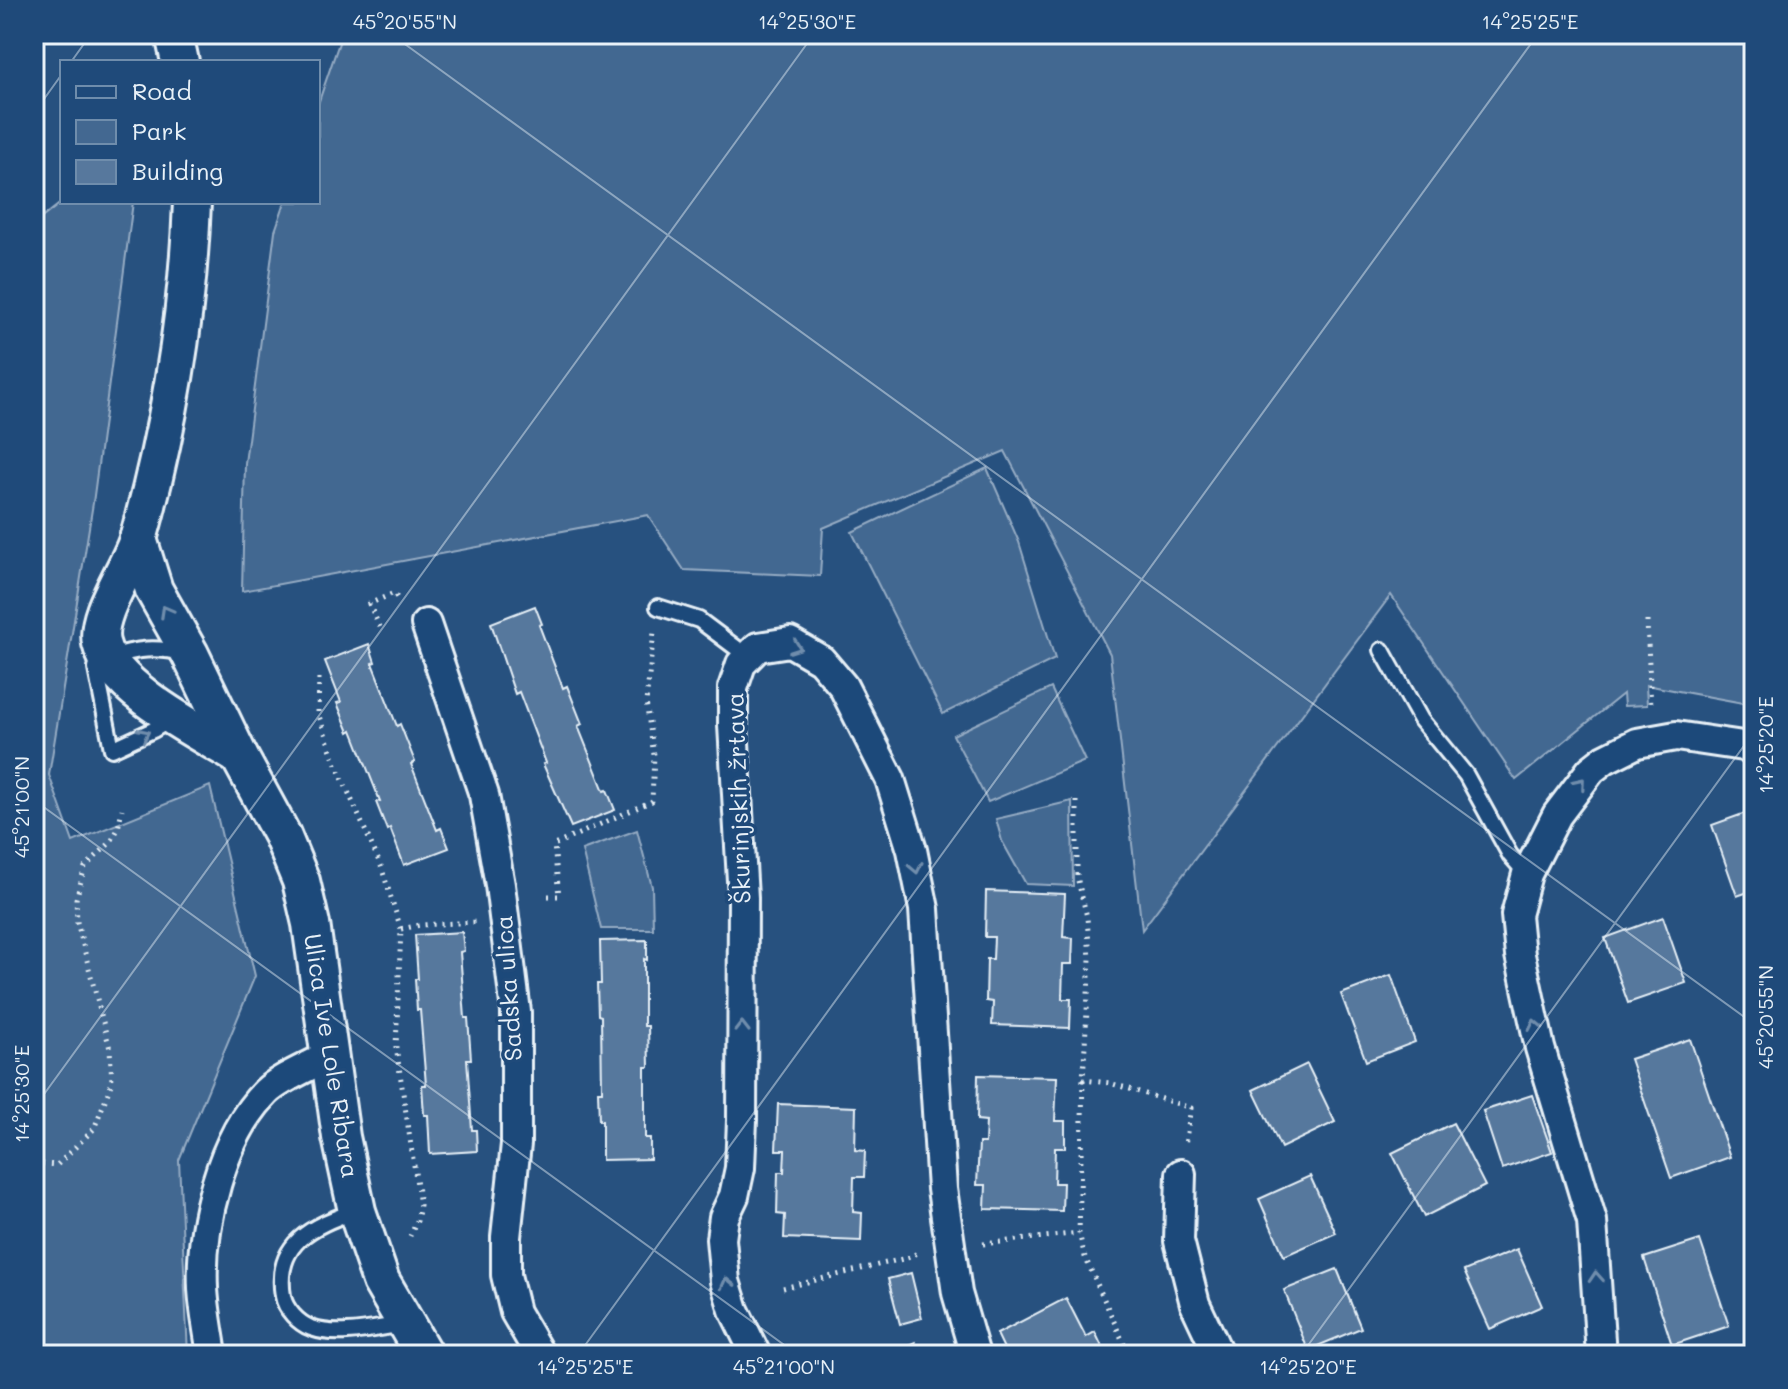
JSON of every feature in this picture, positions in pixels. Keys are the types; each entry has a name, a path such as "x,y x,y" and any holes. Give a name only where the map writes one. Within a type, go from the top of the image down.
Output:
{"street":[{"path":"174,34 180,60"},
{"path":"101,656 104,616 138,539 174,381 189,278 192,204"},
{"name":"Ulica Ive Lole Ribara","path":"138,539 154,590 282,835 301,881 311,924 341,1137 357,1211 381,1281 424,1355"},
{"name":"Sadska ulica","path":"426,624 484,795 500,885 516,1012 516,1144 506,1237 506,1275 515,1312 540,1355"},
{"name":"Škurinjskih žrtava","path":"756,1355 734,1310 725,1281 721,1239 724,1217 734,1196 740,1168 743,898 733,688 741,664 758,647 790,642 821,660 843,686 890,779 912,850 924,909 942,1189 957,1293 975,1355"},
{"name":"Ulica Ive Lole Ribara","path":"101,656 128,684 239,756"},
{"path":"1601,1355 1592,1221 1540,1048 1520,955 1516,915 1527,874 1557,815 1591,770 1625,747 1648,739 1676,736 1743,746 1754,751"},
{"path":"212,1355 203,1287 205,1237 214,1194 228,1153 242,1121 267,1090 330,1055"},
{"path":"1181,1174 1179,1241 1195,1304 1219,1355"}],"lane":[{"path":"658,607 699,620 747,656"},
{"path":"175,716 112,749 101,656 137,648 161,648 190,654"},
{"path":"1382,650 1421,720 1466,775 1510,855 1527,874"},
{"path":"357,1211 325,1222 303,1236 289,1250 281,1268 284,1302 294,1317 310,1328 344,1332 404,1324"}],"path":[{"path":"380,627 369,604 394,593 399,601"},
{"path":"548,896 559,896 554,845 652,801 654,755 646,702 658,607"},
{"path":"1647,621 1649,709"},
{"path":"319,678 318,713 335,762 381,866 401,929 396,1047 420,1205 410,1236"},
{"path":"1077,801 1077,877 1087,917 1090,959 1079,1233 1085,1257 1129,1355"},
{"path":"34,1116 36,1164 57,1165 94,1129 112,1082 110,1049 77,922 76,899 85,867 111,842 118,829 122,809"},
{"path":"401,929 475,922 473,909"},
{"path":"1083,1080 1110,1083 1191,1108 1181,1174"},
{"path":"970,1246 1079,1233"},
{"path":"783,1288 911,1257"}],"green space":[{"path":"342,34 1754,34 1754,705 1646,685 1647,705 1624,706 1623,694 1516,780 1391,595 1142,930 1110,654 1005,451 823,528 820,576 684,570 648,515 242,591 245,463 275,231 284,204 320,204 320,98"},
{"path":"60,204 133,204 93,503 49,775 73,842 210,786 255,976 179,1160 188,1355 34,1355 34,224"},
{"path":"987,468 1019,542 1055,659 943,714 852,532"},
{"path":"1051,688 1085,761 988,802 953,735"},
{"path":"1072,801 1073,886 1026,884 1002,841 996,819"},
{"path":"637,830 652,887 653,929 601,929 582,850"}],"building":[{"path":"535,606 563,688 567,686 582,724 578,726 604,791 607,790 615,810 571,827 543,764 546,763 519,692 515,694 491,623"},
{"path":"369,644 375,662 372,663 415,762 411,764 437,830 441,828 449,848 404,865 376,802 380,801 352,730 349,732 337,703 341,702 325,661"},
{"path":"1754,810 1754,890 1737,896 1712,825"},
{"path":"986,891 1065,894 1063,937 1073,938 1072,964 1063,964 1062,999 1071,999 1070,1028 992,1025 993,1002 986,1001 987,959 993,959 994,937 985,937"},
{"path":"1663,917 1686,983 1628,1003 1605,938"},
{"path":"462,932 464,951 460,952 471,1059 467,1059 472,1130 476,1130 477,1151 430,1154 428,1115 424,1115 422,1085 426,1085 420,1010 417,1010 415,935"},
{"path":"647,940 644,1026 648,1026 649,1067 645,1067 645,1138 650,1138 650,1159 602,1160 598,1091 602,1091 601,1016 598,1015 597,984 601,984 600,941"},
{"path":"1391,975 1415,1042 1366,1061 1341,994"},
{"path":"1690,1039 1730,1157 1671,1178 1630,1059"},
{"path":"1307,1064 1335,1122 1281,1148 1253,1090"},
{"path":"978,1075 1057,1077 1055,1121 1065,1121 1065,1148 1055,1148 1054,1183 1063,1183 1062,1211 985,1209 986,1185 977,1185 979,1143 985,1143 986,1121 977,1120"},
{"path":"1532,1095 1552,1152 1502,1169 1483,1111"},
{"path":"778,1104 856,1107 855,1150 865,1151 864,1177 854,1177 853,1212 862,1213 861,1241 784,1238 785,1215 777,1214 778,1172 784,1172 785,1150 776,1150"},
{"path":"1453,1123 1485,1186 1424,1217 1392,1153"},
{"path":"1310,1176 1336,1233 1284,1256 1259,1199"},
{"path":"1700,1240 1729,1326 1672,1345 1644,1258"},
{"path":"1517,1249 1542,1306 1490,1329 1464,1271"},
{"path":"1337,1269 1361,1328 1308,1350 1284,1290"},
{"path":"911,1273 922,1318 900,1324 888,1279"},
{"path":"1066,1298 1086,1337 1095,1332 1106,1355 1007,1355 997,1334"},
{"path":"915,1342 921,1355 887,1355"}]}
